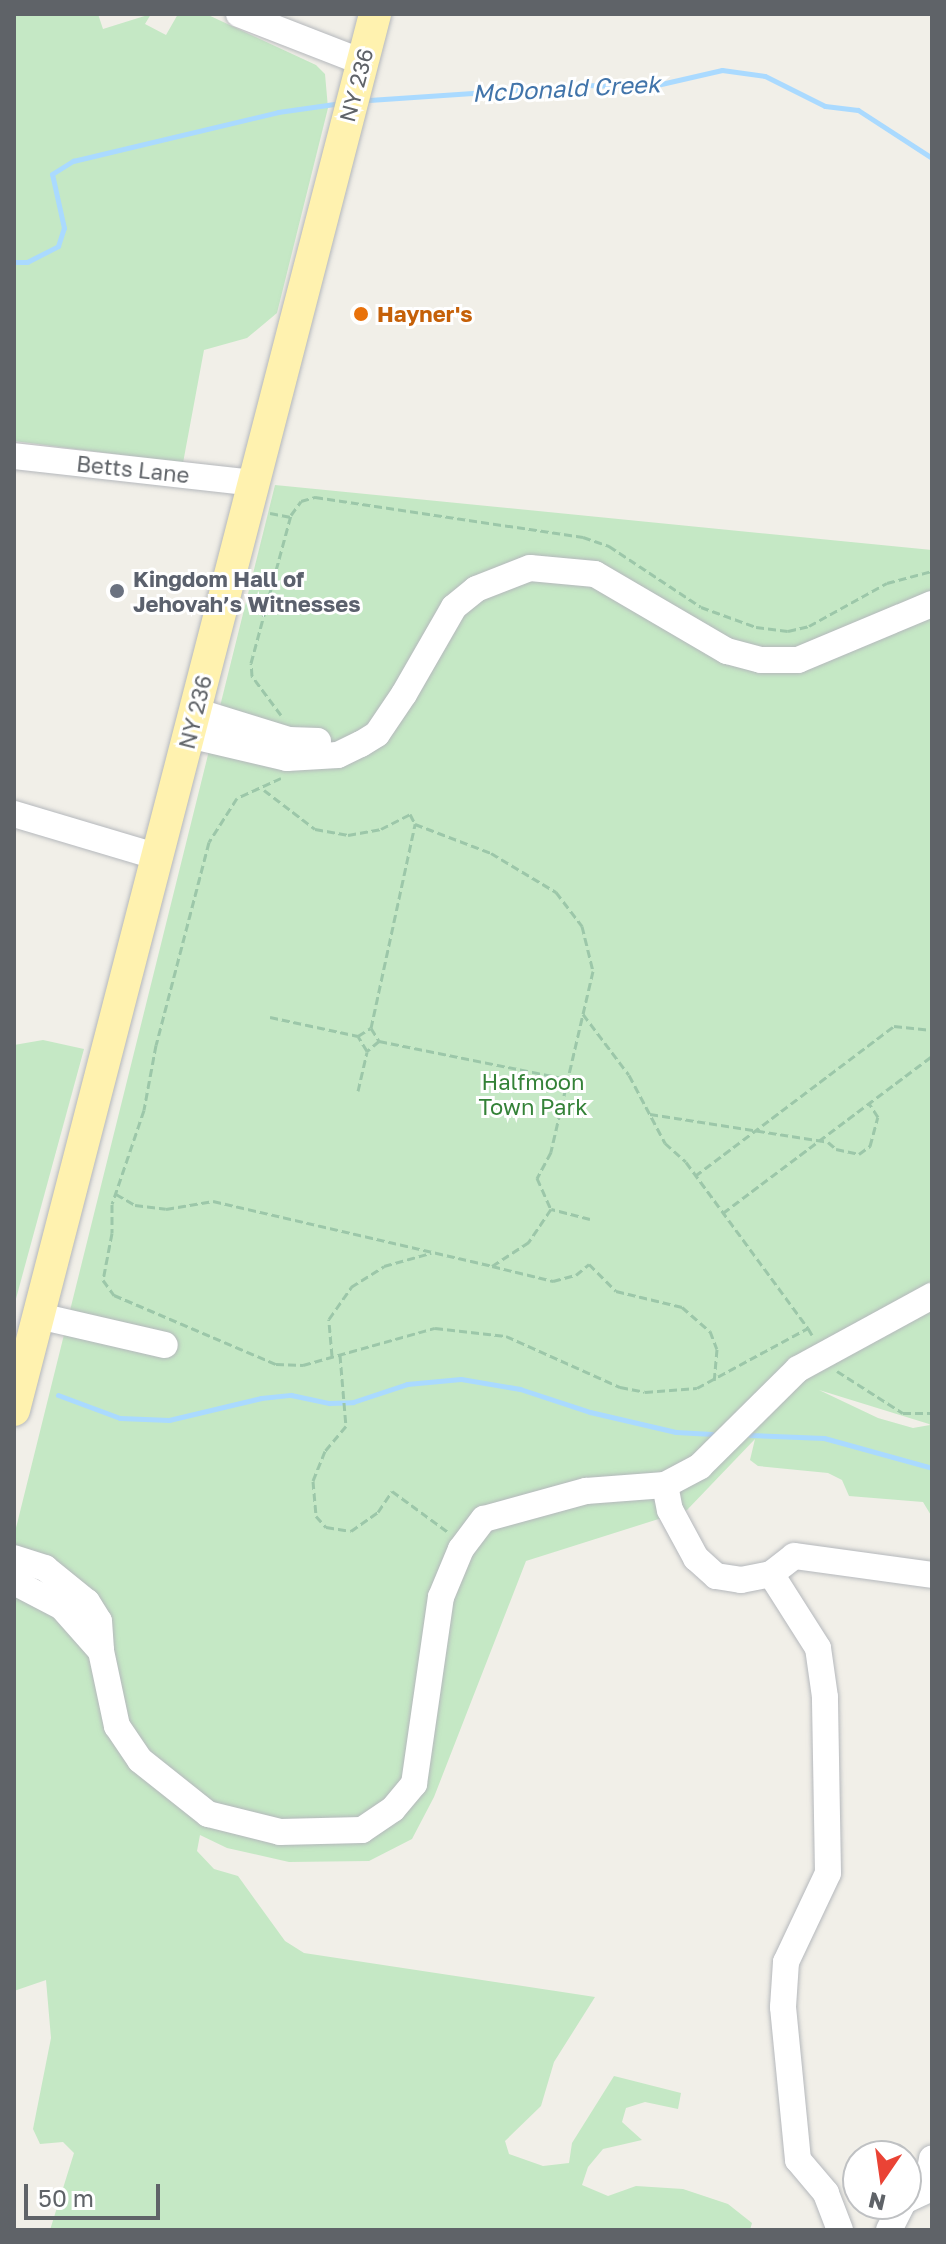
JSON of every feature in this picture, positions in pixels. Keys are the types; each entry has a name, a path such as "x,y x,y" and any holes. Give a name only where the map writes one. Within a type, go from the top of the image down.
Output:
{"main road":[{"name":"NY 236","path":"14,1410 192,723 258,497 375,14"}],"street":[{"path":"239,14 362,62"},
{"name":"Betts Lane","path":"14,456 258,497"},
{"path":"192,723 270,755 308,758 338,755 377,734 454,607 476,589 530,568 595,574 727,651 761,660 798,660 932,604"},
{"path":"14,814 158,857"},
{"path":"14,1558 45,1568 87,1602 99,1621 101,1651 117,1726 140,1760 208,1814 280,1832 362,1830 393,1809 414,1784 441,1597 465,1544 484,1519 537,1501 665,1485 700,1466 762,1398 798,1369 932,1296"},
{"path":"39,1316 165,1345"},
{"path":"665,1485 670,1510 696,1558 716,1576 741,1580 771,1574 794,1556 932,1575"},
{"path":"771,1574 818,1648 825,1697 828,1873 786,1962 783,2007 798,2160 826,2193 840,2230"},
{"path":"14,1582 62,1607 101,1651"},
{"path":"922,2183 932,2158"}],"path":[{"path":"258,497 290,517"},
{"path":"285,766 280,781 264,790 237,798 209,842 156,1045 144,1110 115,1193 103,1280 114,1295 198,1327 254,1358 303,1365 435,1328 506,1336 543,1348 620,1387 645,1392 668,1393 714,1382 808,1328"},
{"path":"264,790 315,829 348,835 381,829 410,814 415,824 371,1028 379,1041 568,1079"},
{"path":"415,824 491,853 556,892 582,926 591,950 593,971 551,1152 537,1178 551,1209"},
{"path":"583,1013 629,1075 665,1143 723,1213 808,1328 835,1370 903,1413 932,1413"},
{"path":"270,1017 358,1036 371,1028"},
{"path":"695,1176 894,1026 932,1030"},
{"path":"358,1036 367,1051"},
{"path":"358,1091 367,1051 379,1041"},
{"path":"723,1213 932,1056"},
{"path":"650,1114 817,1140 859,1154 870,1146 878,1117 869,1103"},
{"path":"115,1193 135,1205 166,1209 213,1201 553,1281 576,1275 589,1264 616,1291 682,1307 710,1331 717,1349 714,1382"},
{"path":"551,1209 590,1219"},
{"path":"492,1266 529,1242 551,1209"},
{"path":"332,1357 329,1319 351,1287 384,1266 435,1252"},
{"path":"340,1355 346,1426 325,1451 313,1481 316,1516 326,1527 351,1531 365,1524 392,1491 465,1544"}],"green space":[{"path":"14,14 98,14 103,29 151,14 145,24 166,35 178,14 206,14 316,65 325,74 328,108 277,313 247,338 204,350 183,463 14,441"},
{"name":"Halfmoon Town Park","path":"275,485 932,550 932,1517 923,1502 849,1496 842,1480 828,1473 758,1466 750,1460 755,1439 687,1510 526,1561 434,1797 412,1839 369,1861 289,1862 227,1848 200,1835 197,1851 214,1869 238,1876 285,1941 304,1953 595,1997 554,2062 541,2106 505,2141 509,2154 543,2166 569,2163 572,2143 614,2076 681,2093 678,2109 645,2102 626,2108 622,2122 642,2140 603,2149 588,2167 582,2185 608,2196 636,2186 683,2189 728,2204 752,2223 750,2230 50,2230 74,2153 63,2142 40,2144 33,2129 51,2038 46,1980 14,1991 14,1536","holes":["819,1390 929,1424 913,1428 878,1418"]},
{"path":"43,1040 84,1049 14,1306 14,1045"}],"waterway":[{"name":"McDonald Creek","path":"369,100 587,85 648,87 722,70 765,76 825,106 858,110 932,158"},
{"name":"McDonald Creek","path":"14,262 27,262 58,246 64,228 52,174 73,161 278,112 334,104"},
{"path":"58,1395 120,1418 169,1420 261,1398 291,1395 329,1403 353,1402 407,1384 461,1379 520,1389 590,1412 676,1432 712,1434"},
{"path":"750,1435 824,1438 932,1468"}],"place":[{"name":"Hayner's","path":"361,314"},
{"name":"Kingdom Hall of Jehovah’s Witnesses","path":"117,591"}]}
